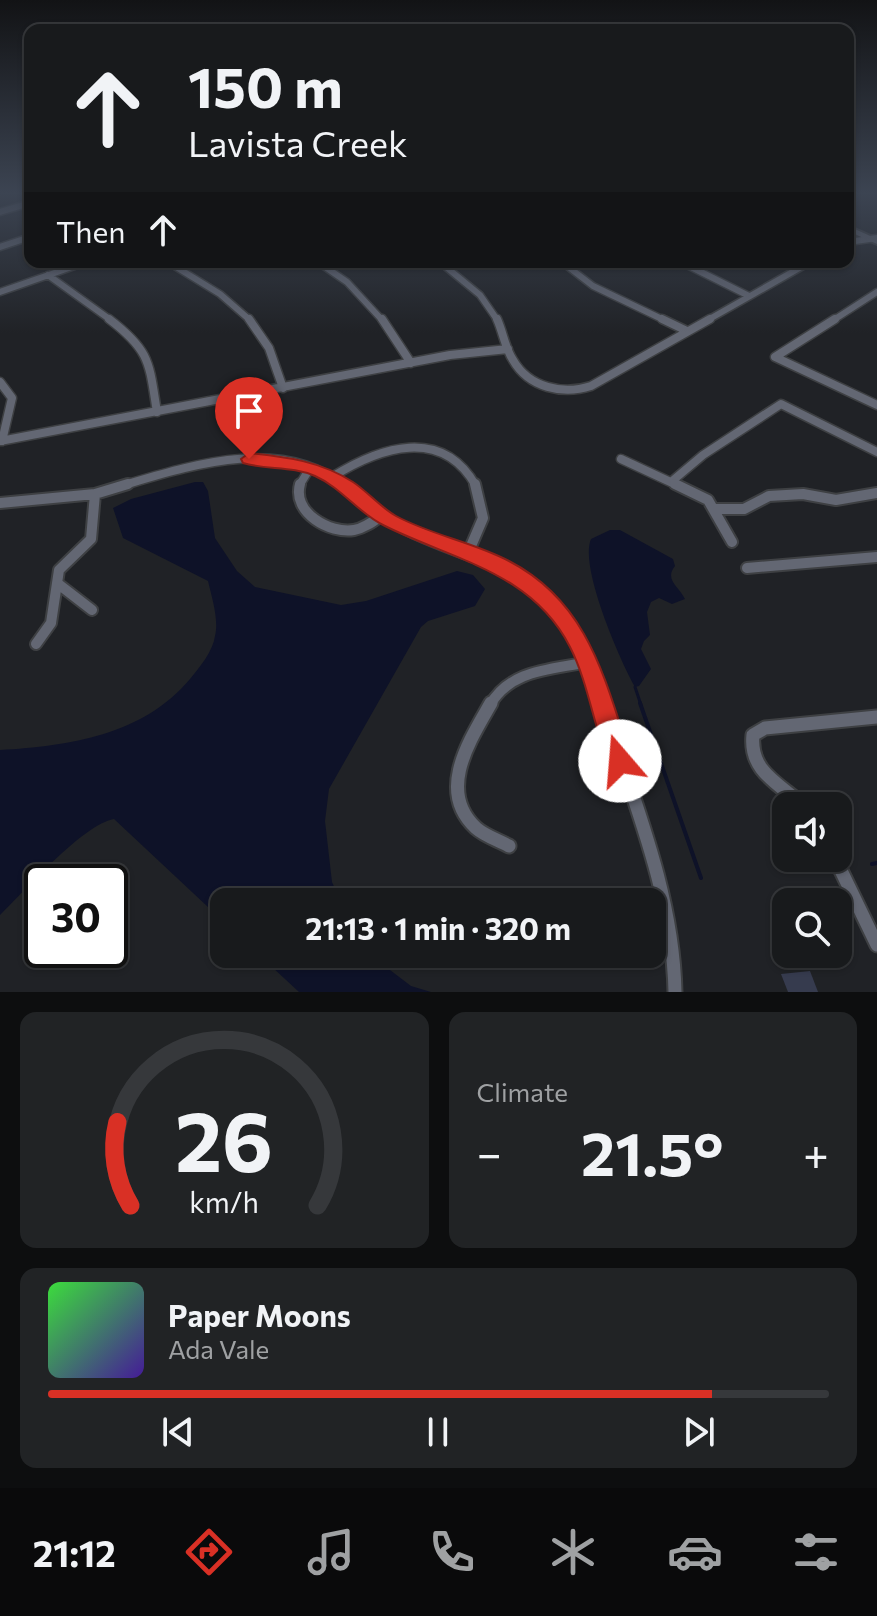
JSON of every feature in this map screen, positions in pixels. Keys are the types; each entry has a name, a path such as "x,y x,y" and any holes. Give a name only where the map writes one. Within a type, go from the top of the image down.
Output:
{"street":[{"path":"0,247 20,240"},
{"path":"0,292 68,268"},
{"path":"178,268 227,299 255,324 268,345 283,388"},
{"path":"327,268 361,292 392,330 411,363"},
{"path":"448,268 472,287 491,309 517,367 548,387 577,391 591,386 799,268"},
{"path":"570,268 593,286 687,331"},
{"path":"693,268 749,296"},
{"path":"48,275 141,349 151,370 157,412"},
{"path":"877,292 775,357 877,405"},
{"path":"0,382 12,398 1,441 411,363 508,349"},
{"path":"671,482 710,450 781,404 877,452"},
{"path":"332,477 375,455 420,447 446,453 469,473 481,503 480,531 468,553"},
{"path":"0,503 34,497 95,494 201,463 233,458 266,459 310,468 332,477 403,528 520,577 555,607 570,625 588,662 663,893 674,946 675,992"},
{"path":"621,459 708,500 732,542"},
{"path":"310,468 298,488 299,499 304,510 318,520 346,530 369,525 382,515"},
{"path":"714,509 744,509 769,496 803,494 836,500 877,493"},
{"path":"36,644 51,623 59,570 91,539 95,494"},
{"path":"747,568 877,557"},
{"path":"57,583 92,610"},
{"path":"509,846 478,830 465,817 455,780 463,753 498,691 508,682 588,662"},
{"path":"786,792 758,770 750,748 753,735 765,728 877,717"},
{"path":"842,872 877,945"}],"shaded area":[{"path":"203,482 208,491 215,538 237,571 255,587 341,605 366,601 457,571 473,575 485,589 475,606 428,621 421,627 329,789 325,821 335,888 210,888 210,909 114,819 86,833 51,864 24,864 24,891 0,915 0,750 78,741 128,725 171,698 194,674 212,647 216,623 208,581 123,538 113,508 131,499"},
{"path":"610,530 620,530 673,559 672,579 685,599 672,604 659,598 651,602 647,612 650,635 641,649 651,669 635,687 611,636 591,570 591,539"},
{"path":"273,968 387,968 411,986 431,992 299,992"},
{"path":"810,971 818,992 788,992 781,974"}],"waterway":[{"path":"635,687 641,705"},
{"path":"640,703 701,878"},
{"path":"872,864 877,863"}],"route":[{"path":"249,459 300,464 324,473 388,520 501,566 531,585 570,625 581,645 620,761"}]}
